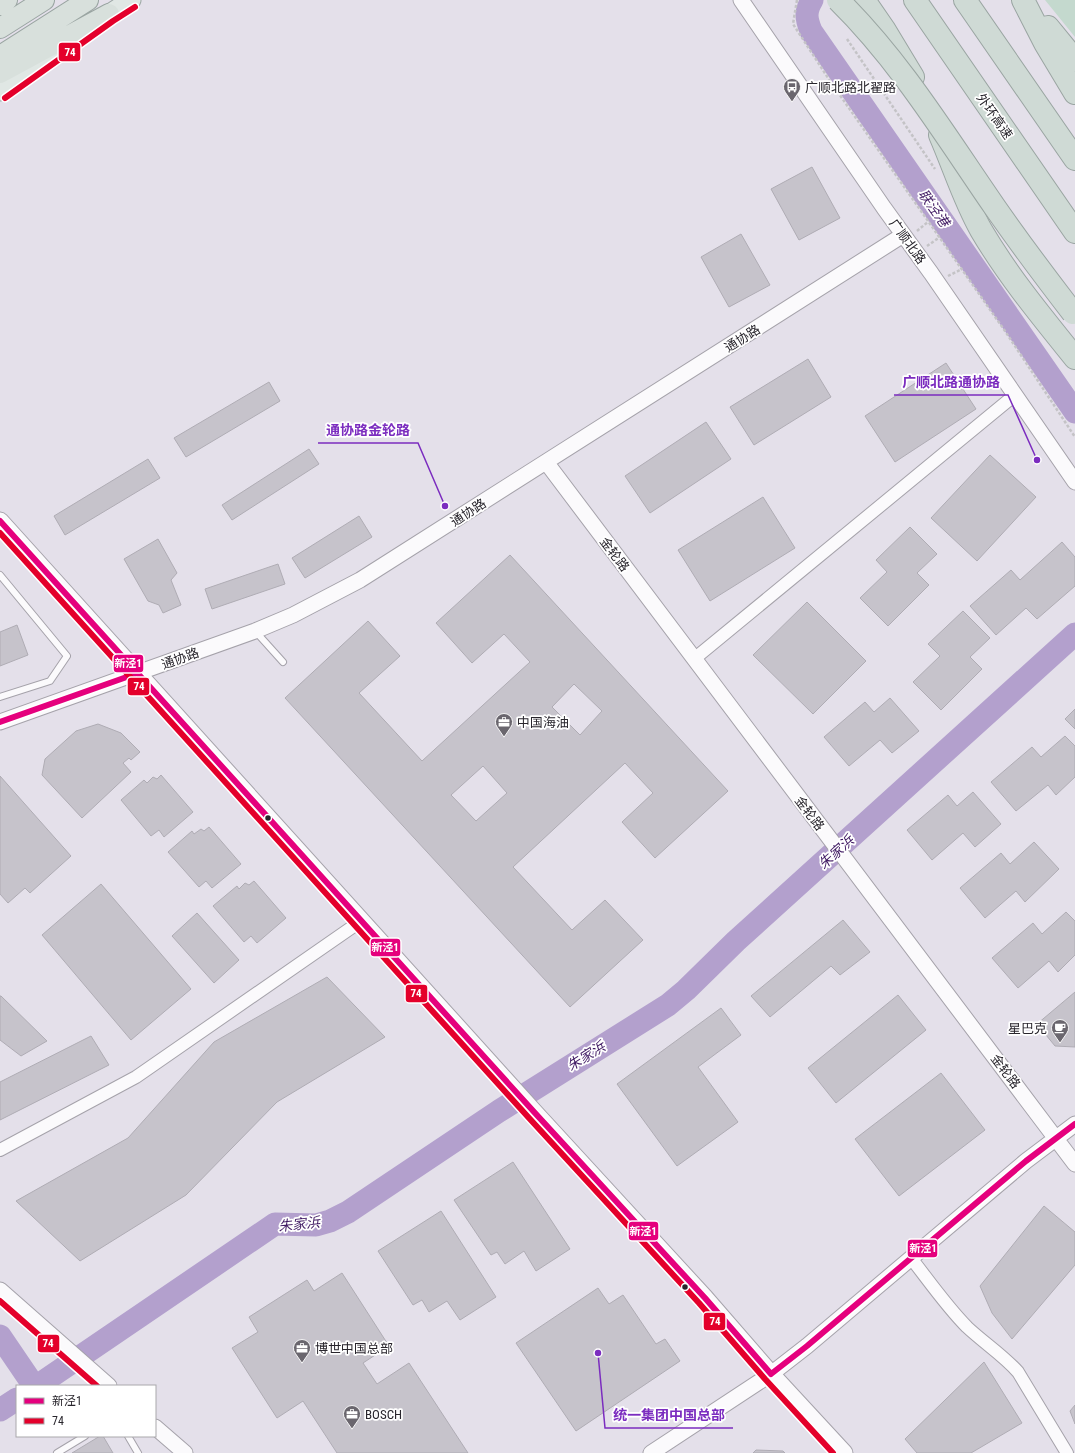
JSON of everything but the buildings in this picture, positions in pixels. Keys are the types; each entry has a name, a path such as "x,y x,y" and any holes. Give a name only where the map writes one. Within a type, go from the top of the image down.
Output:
{"highway":[{"path":"0,5 7,0"},
{"path":"0,28 44,0"},
{"path":"0,56 88,0"},
{"path":"838,0 877,42 909,82 1027,252 1074,315"},
{"path":"864,0 913,76 933,118 966,199 981,230 1019,287 1075,358"},
{"name":"外环高速","path":"915,0 1075,232"},
{"path":"965,0 1075,159"},
{"path":"1023,0 1052,31 1075,60"},
{"path":"1023,0 1045,43 1075,93"},
{"path":"0,73 109,14"}],"main road":[{"path":"0,91 131,0"},
{"path":"0,521 844,1453"}],"street":[{"name":"广顺北路","path":"741,0 805,95 1075,482"},
{"name":"通协路","path":"0,722 255,631 293,615 360,580 903,234"},
{"path":"694,659 1014,395"},
{"name":"金轮路","path":"546,462 1075,1164"},
{"path":"0,1150 136,1077 361,921"},
{"path":"651,1453 771,1374 807,1346 1026,1161 1075,1124"},
{"path":"911,1258 966,1326 982,1341 1009,1362 1018,1372 1067,1453"},
{"path":"0,1290 108,1385"},
{"path":"156,1428 184,1453"}],"lane":[{"path":"0,575 67,656 50,680 0,697"},
{"path":"255,631 283,662"},
{"path":"57,1453 83,1437"},
{"path":"129,1437 138,1453"}],"path":[{"path":"797,0 793,24 834,87 1005,331 1075,437"}],"green space":[{"path":"1045,0 1075,0 1075,37"}],"waterway":[{"name":"联泾港","path":"812,0 808,8 807,15 811,31 1075,412"},
{"name":"朱家浜","path":"38,1385 275,1224 316,1225 330,1221 348,1212 499,1111 668,1005 686,990 736,941 1075,634"},
{"path":"0,1336 33,1385"},
{"name":"朱家浜","path":"0,1410 16,1400"}],"transit line":[{"name":"74","path":"5,98 135,7"},
{"name":"新泾1","path":"0,521 535,1113 705,1298 771,1374"},
{"name":"74","path":"0,533 529,1118 699,1303 765,1379 833,1453"},
{"name":"新泾1","path":"0,722 138,673"},
{"name":"新泾1","path":"771,1374 807,1346 1026,1161 1075,1124"},
{"name":"74","path":"0,1301 96,1385"}],"place":[{"name":"广顺北路北翟路","path":"792,102"},
{"name":"广顺北路通协路","path":"1037,460"},
{"name":"通协路金轮路","path":"445,506"},
{"name":"中国海油","path":"504,737"},
{"name":"星巴克","path":"1060,1043"},
{"name":"统一集团中国总部","path":"598,1353"},
{"name":"博世中国总部","path":"302,1363"},
{"name":"BOSCH","path":"352,1429"}]}
